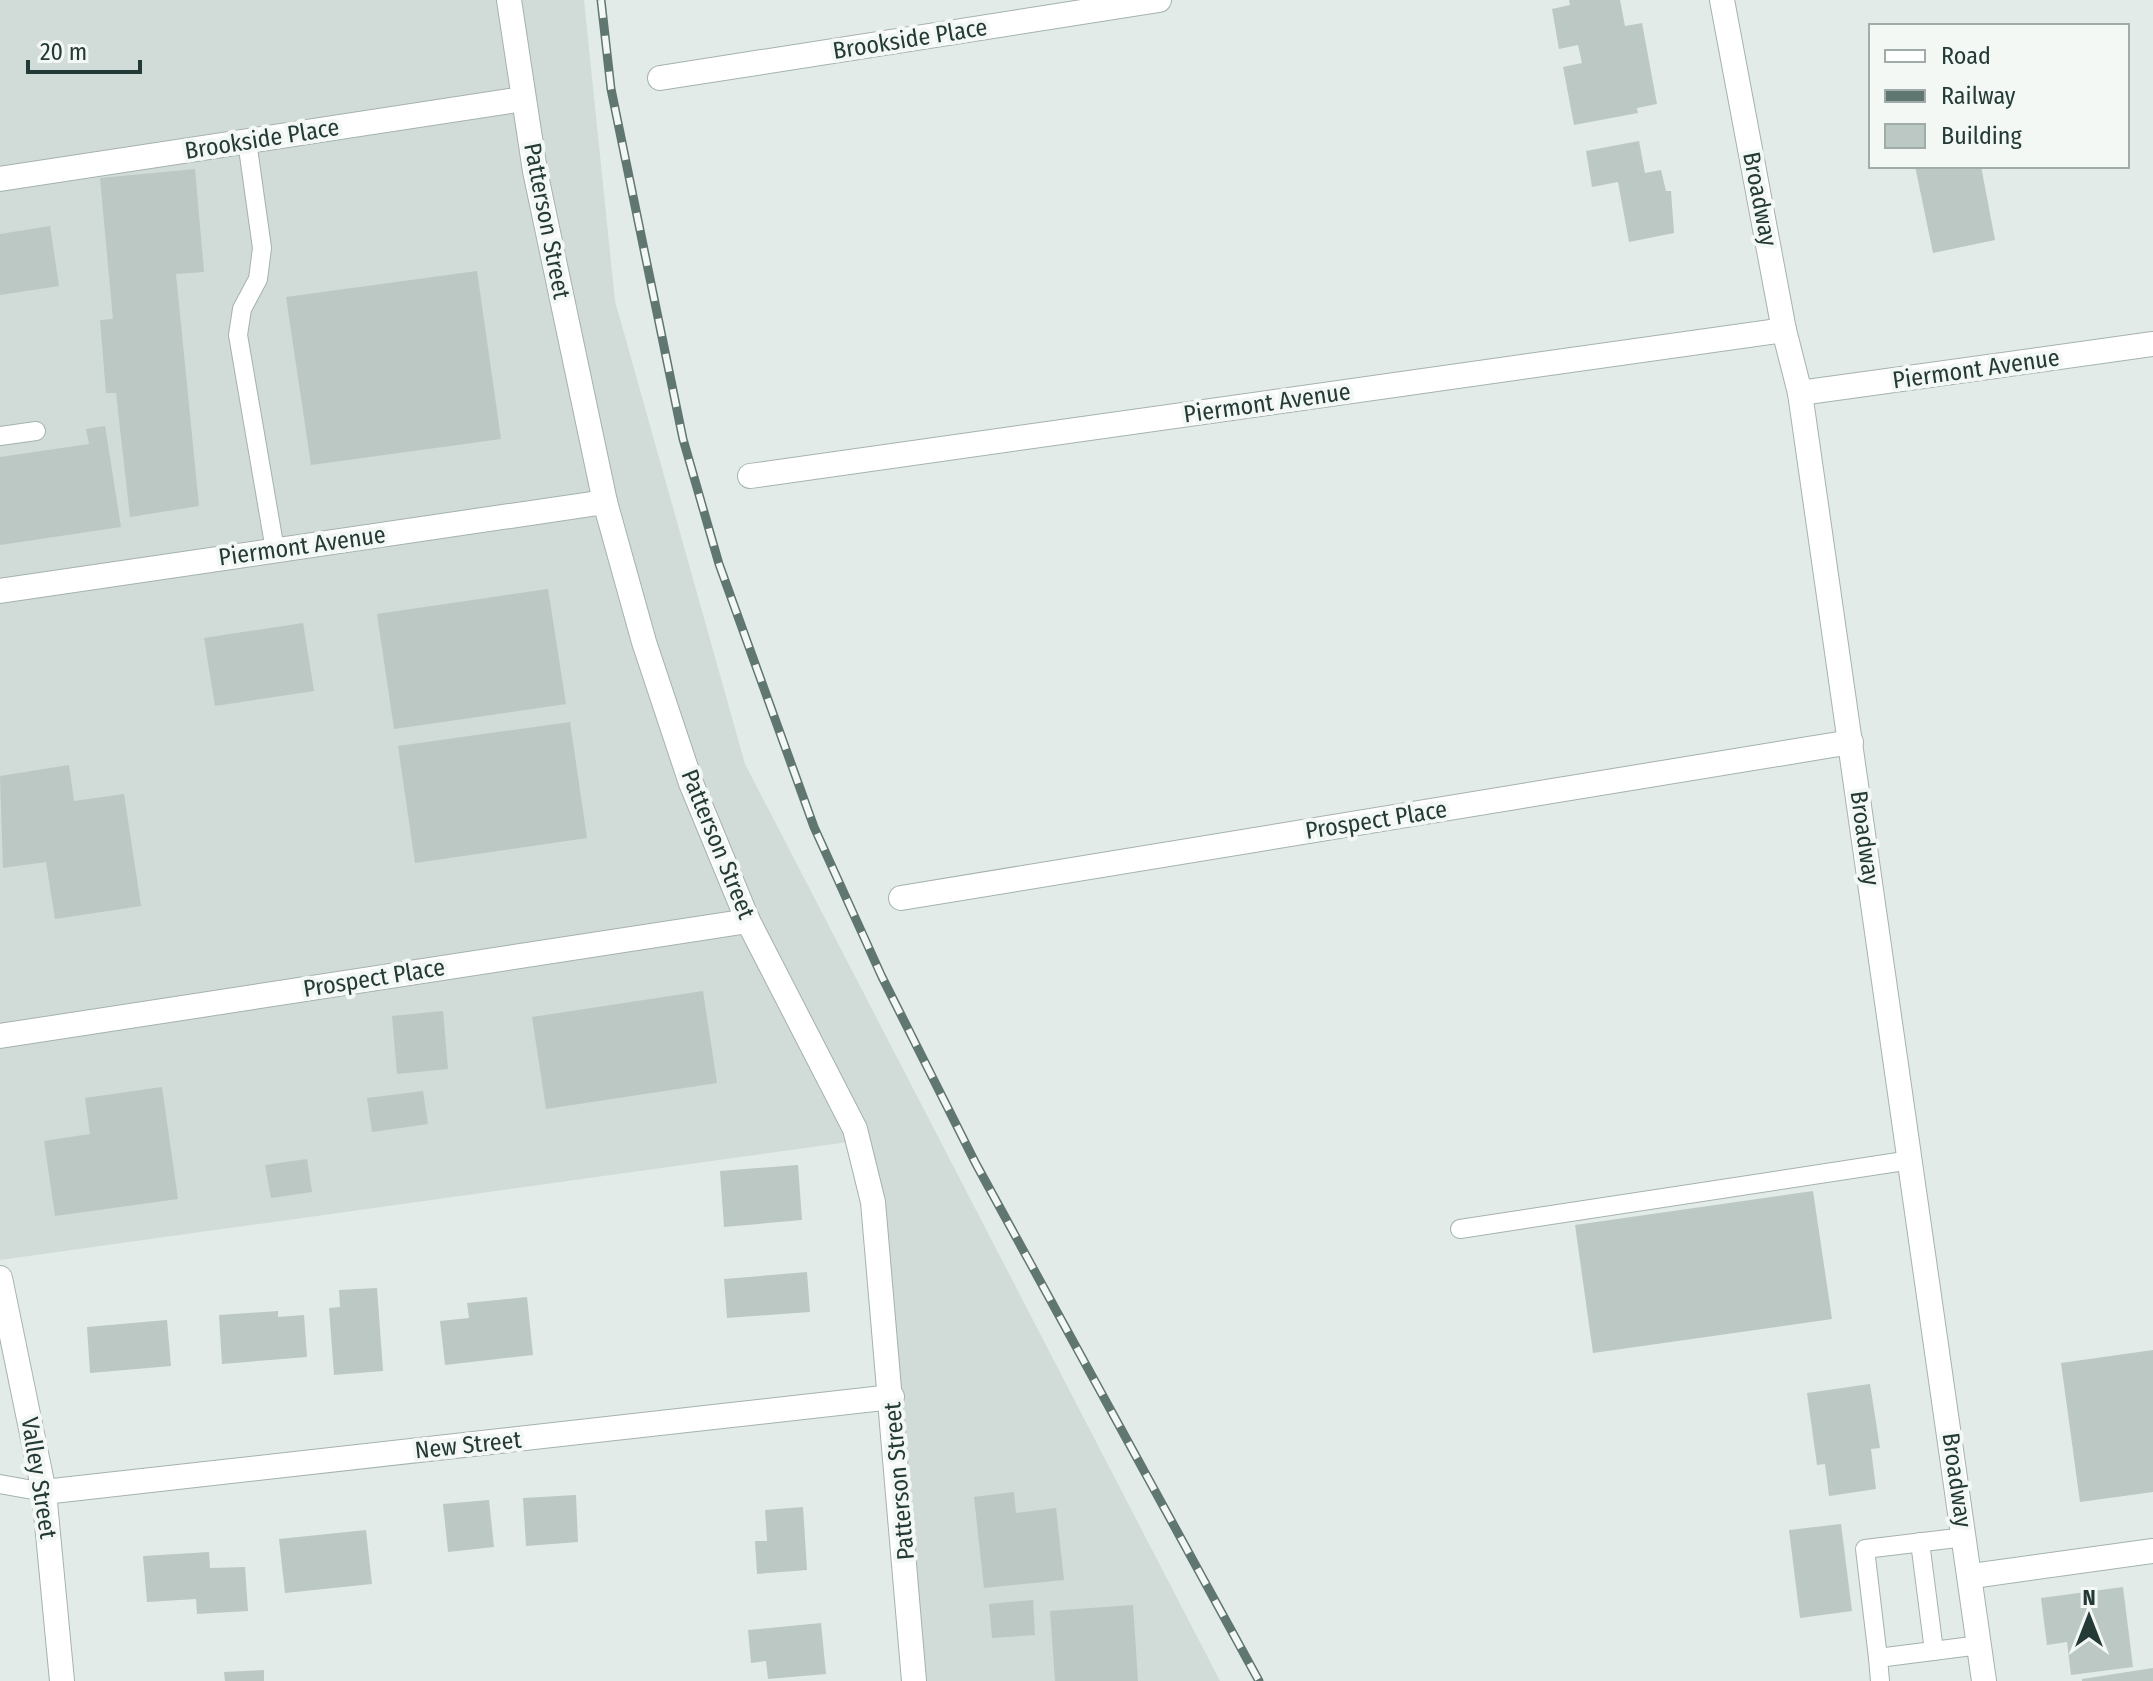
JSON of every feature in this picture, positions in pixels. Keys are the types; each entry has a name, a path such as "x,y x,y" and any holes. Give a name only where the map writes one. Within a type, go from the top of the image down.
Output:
{"street":[{"name":"Patterson Street","path":"509,0 523,99 605,502 644,642 691,783 748,921 855,1129 873,1202 914,1681"},
{"name":"Brookside Place","path":"660,78 1159,0"},
{"name":"Broadway","path":"1722,0 1784,330 1800,393 1972,1576 1984,1681"},
{"name":"Brookside Place","path":"0,179 523,99"},
{"name":"Piermont Avenue","path":"750,476 1784,330"},
{"name":"Piermont Avenue","path":"1800,393 2153,344"},
{"name":"Piermont Avenue","path":"0,591 605,502"},
{"name":"Prospect Place","path":"901,898 1851,742"},
{"name":"Prospect Place","path":"0,1036 748,921"},
{"name":"Valley Street","path":"0,1278 44,1492 62,1681"},
{"name":"New Street","path":"44,1492 892,1397"},
{"path":"1972,1576 2153,1551"}],"lane":[{"path":"247,141 262,248 258,279 242,309 238,335 275,550"},
{"path":"0,436 36,431"},
{"path":"1460,1229 1911,1160"},
{"path":"0,1484 44,1492"},
{"path":"1880,1681 1865,1549 1965,1537"},
{"path":"1920,1542 1934,1651"},
{"path":"1878,1658 1980,1645"}],"shaded area":[{"path":"0,0 584,0 615,301 745,764 1220,1681 922,1681 862,1140 0,1260"}],"building":[{"path":"1569,0 1620,0 1625,26 1642,23 1657,104 1637,108 1638,113 1574,125 1563,67 1582,63 1578,45 1559,49 1552,9 1570,5"},
{"path":"1639,141 1645,173 1661,170 1666,191 1671,191 1674,233 1629,242 1618,182 1592,187 1586,151"},
{"path":"1915,168 1981,168 1995,240 1933,253"},
{"path":"195,169 204,272 176,274 199,506 130,517 116,393 106,393 100,320 113,319 100,178"},
{"path":"50,226 59,286 0,295 0,234"},
{"path":"477,271 501,439 311,465 286,297"},
{"path":"105,426 121,527 0,545 0,457 89,444 86,429"},
{"path":"548,589 566,704 394,729 377,614"},
{"path":"303,623 314,691 215,706 204,638"},
{"path":"570,722 587,838 415,863 398,746"},
{"path":"69,765 74,801 124,794 141,906 55,919 46,862 3,868 0,776"},
{"path":"703,991 717,1083 546,1109 532,1017"},
{"path":"443,1011 448,1069 397,1074 392,1016"},
{"path":"162,1087 178,1199 55,1216 44,1141 90,1134 85,1098"},
{"path":"423,1091 428,1124 372,1132 367,1098"},
{"path":"307,1159 312,1192 271,1198 265,1165"},
{"path":"798,1165 802,1220 724,1227 720,1171"},
{"path":"1813,1191 1832,1319 1593,1353 1575,1225"},
{"path":"807,1272 810,1312 727,1318 724,1279"},
{"path":"377,1288 383,1371 334,1375 329,1308 340,1307 339,1290"},
{"path":"527,1297 533,1355 445,1365 440,1321 469,1318 467,1303"},
{"path":"278,1311 278,1317 304,1315 307,1357 222,1364 219,1315"},
{"path":"167,1320 171,1366 90,1373 87,1327"},
{"path":"2153,1350 2153,1492 2080,1502 2061,1363"},
{"path":"1870,1384 1880,1448 1871,1449 1876,1489 1829,1496 1825,1464 1817,1465 1807,1393"},
{"path":"1014,1492 1016,1513 1056,1508 1064,1580 984,1588 974,1497"},
{"path":"576,1495 578,1542 526,1546 523,1498"},
{"path":"489,1500 494,1547 448,1552 443,1504"},
{"path":"803,1507 807,1570 757,1574 755,1541 767,1541 765,1510"},
{"path":"1841,1524 1852,1611 1800,1618 1789,1530"},
{"path":"366,1530 372,1584 285,1593 279,1539"},
{"path":"209,1552 210,1568 245,1567 248,1611 197,1614 196,1599 147,1602 143,1556"},
{"path":"2123,1587 2133,1667 2071,1675 2067,1642 2047,1645 2041,1598"},
{"path":"1033,1600 1035,1635 992,1638 989,1604"},
{"path":"1133,1605 1138,1681 1055,1681 1050,1611"},
{"path":"821,1623 826,1674 768,1679 766,1661 751,1663 748,1630"},
{"path":"2153,1668 2153,1681 2082,1681 2082,1679"},
{"path":"264,1670 264,1681 225,1681 224,1672"}],"railway":[{"path":"601,0 611,89 683,439 719,564 814,827 882,977 976,1164 1259,1681"}]}
